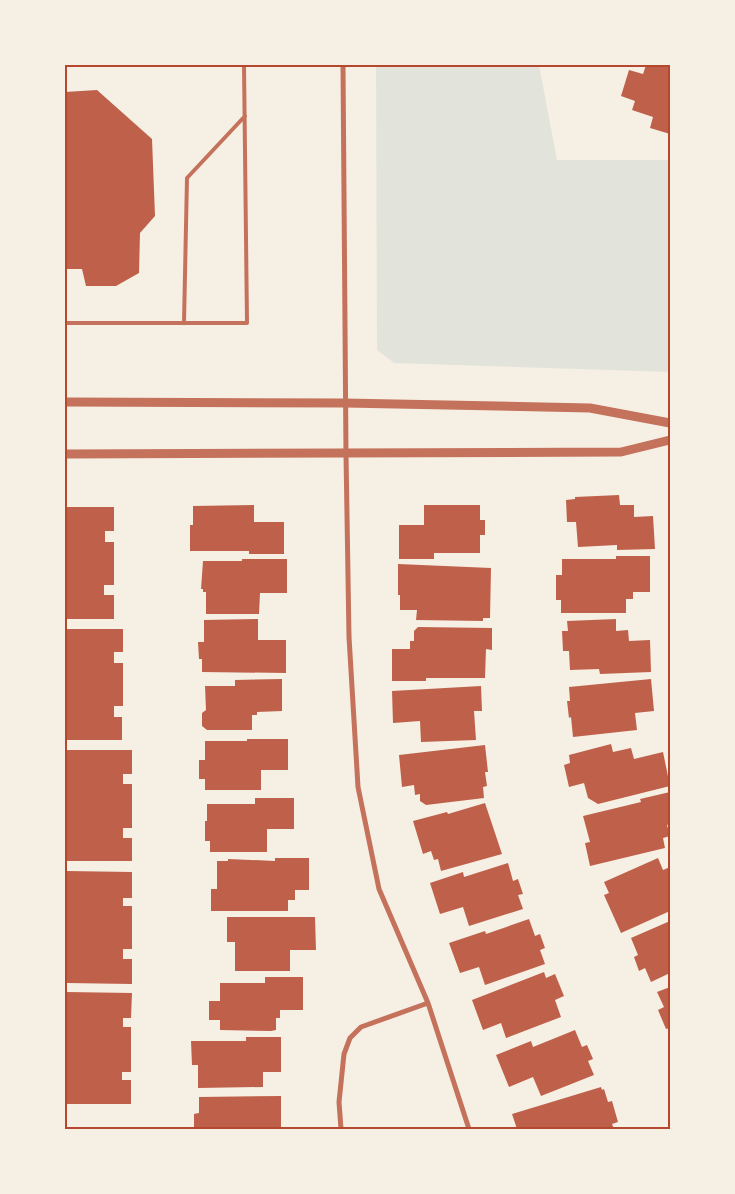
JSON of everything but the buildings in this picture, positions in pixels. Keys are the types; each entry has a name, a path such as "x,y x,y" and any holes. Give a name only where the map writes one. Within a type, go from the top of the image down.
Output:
{"street":[{"path":"343,65 345,403 349,638 358,787 379,889 428,1003 469,1129"},
{"path":"65,402 345,403 590,408 670,423"},
{"path":"65,454 621,452 670,440"},
{"path":"341,1129 339,1102 344,1054 350,1038 361,1027 428,1003"}],"lane":[{"path":"65,323 247,323 244,65"},
{"path":"184,323 187,178 245,116"}],"shaded area":[{"path":"376,65 539,65 557,160 670,160 670,372 394,363 377,350"}]}
